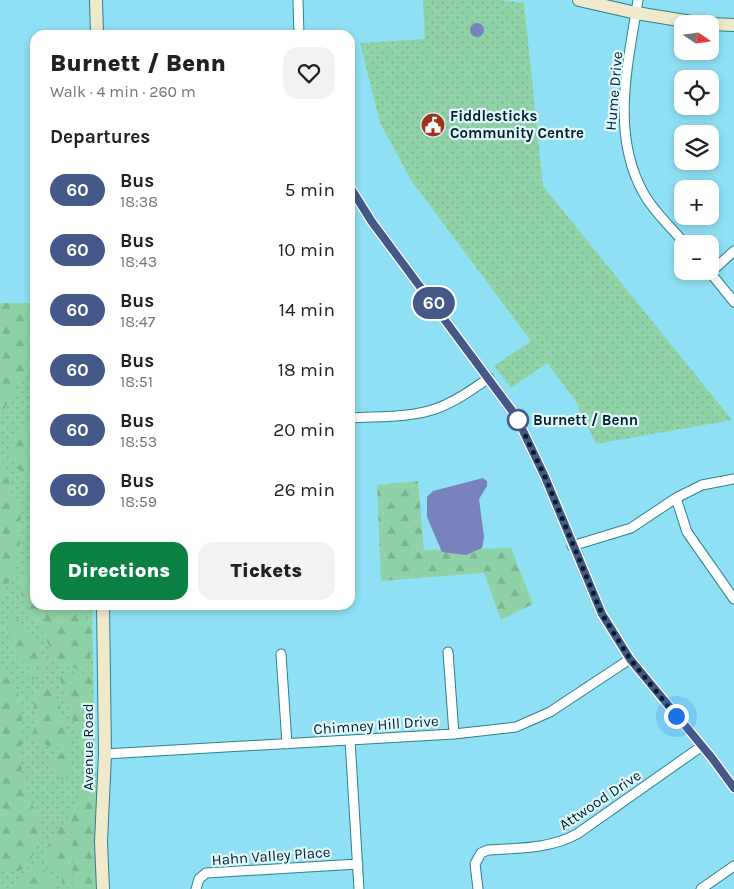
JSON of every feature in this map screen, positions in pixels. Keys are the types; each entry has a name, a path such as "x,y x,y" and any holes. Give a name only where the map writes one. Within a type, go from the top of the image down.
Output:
{"street":[{"path":"96,0 97,30"},
{"path":"298,0 299,30"},
{"path":"579,0 674,19"},
{"name":"Hume Drive","path":"638,0 623,119 624,142 630,164 644,195 677,235"},
{"path":"719,24 734,25"},
{"path":"355,195 372,222 516,416 545,477 572,546 602,614 630,659 734,788"},
{"path":"719,264 734,251"},
{"path":"716,280 734,302"},
{"path":"355,418 403,414 435,409 458,398 489,378"},
{"path":"572,546 631,528 676,498 702,485 734,479"},
{"path":"676,498 687,532 734,599"},
{"name":"Avenue Road","path":"103,610 105,754 101,842 103,889"},
{"path":"448,652 454,734"},
{"path":"281,654 287,744"},
{"name":"Chimney Hill Drive","path":"105,754 496,731 533,722 630,659"},
{"path":"350,740 359,889"},
{"name":"Attwood Drive","path":"478,889 475,864 481,853 488,850 542,847 561,842 577,834 702,746"},
{"name":"Hahn Valley Place","path":"196,889 199,879 206,873 358,864"},
{"path":"701,889 734,866"}],"green space":[{"path":"423,0 501,0 524,3 543,186 732,420 596,444 575,400 547,363 511,388 494,366 531,341 411,180 380,123 360,43 425,39"},
{"path":"0,303 30,303 30,374 18,385 0,418"},
{"path":"30,305 30,610 92,610 97,889 0,889 0,306"},
{"path":"30,421 30,494 15,462 12,451 16,435 22,426"},
{"path":"0,455 9,480 10,492 21,502 20,540 17,562 0,604"},
{"path":"418,481 424,550 511,548 533,604 501,620 484,573 381,581 377,485"},
{"path":"30,564 30,610 90,610 86,619 92,627 90,668 58,667 44,634 23,599 20,583"},
{"path":"9,608 40,650 46,666 25,664 19,661 9,629"},
{"path":"0,669 11,680 18,692 22,718 21,760 23,781 43,829 29,862 18,871 10,872 0,870"},
{"path":"26,669 46,671 32,680 27,677"},
{"path":"81,672 92,677 90,723 94,756 91,766 86,764 59,675"},
{"path":"48,686 55,691 68,736 70,759 69,770 64,781 57,775 48,761 61,754 63,748 57,744 49,746 34,740 34,698 38,689"},
{"path":"97,769 97,889 73,889 72,807"},
{"path":"66,818 68,821 68,889 63,889 62,878 43,853"},
{"path":"38,866 50,875 56,889 0,889 0,885 10,888 29,876"}],"water":[{"path":"474,23 480,23 484,30 480,37 474,37 470,33 470,27"},
{"path":"483,478 487,481 487,486 479,499 484,537 482,548 466,555 442,552 427,517 427,497 433,491"}],"bus line":[{"name":"60","path":"355,195 372,222 516,416 545,477 572,546 602,614 630,659 712,758 734,788"}],"place":[{"name":"Fiddlesticks Community Centre","path":"433,125"},
{"name":"Burnett / Benn","path":"518,420"}],"route":[{"path":"518,420 516,416 545,477 572,546 602,614 630,659 676,716"}]}
